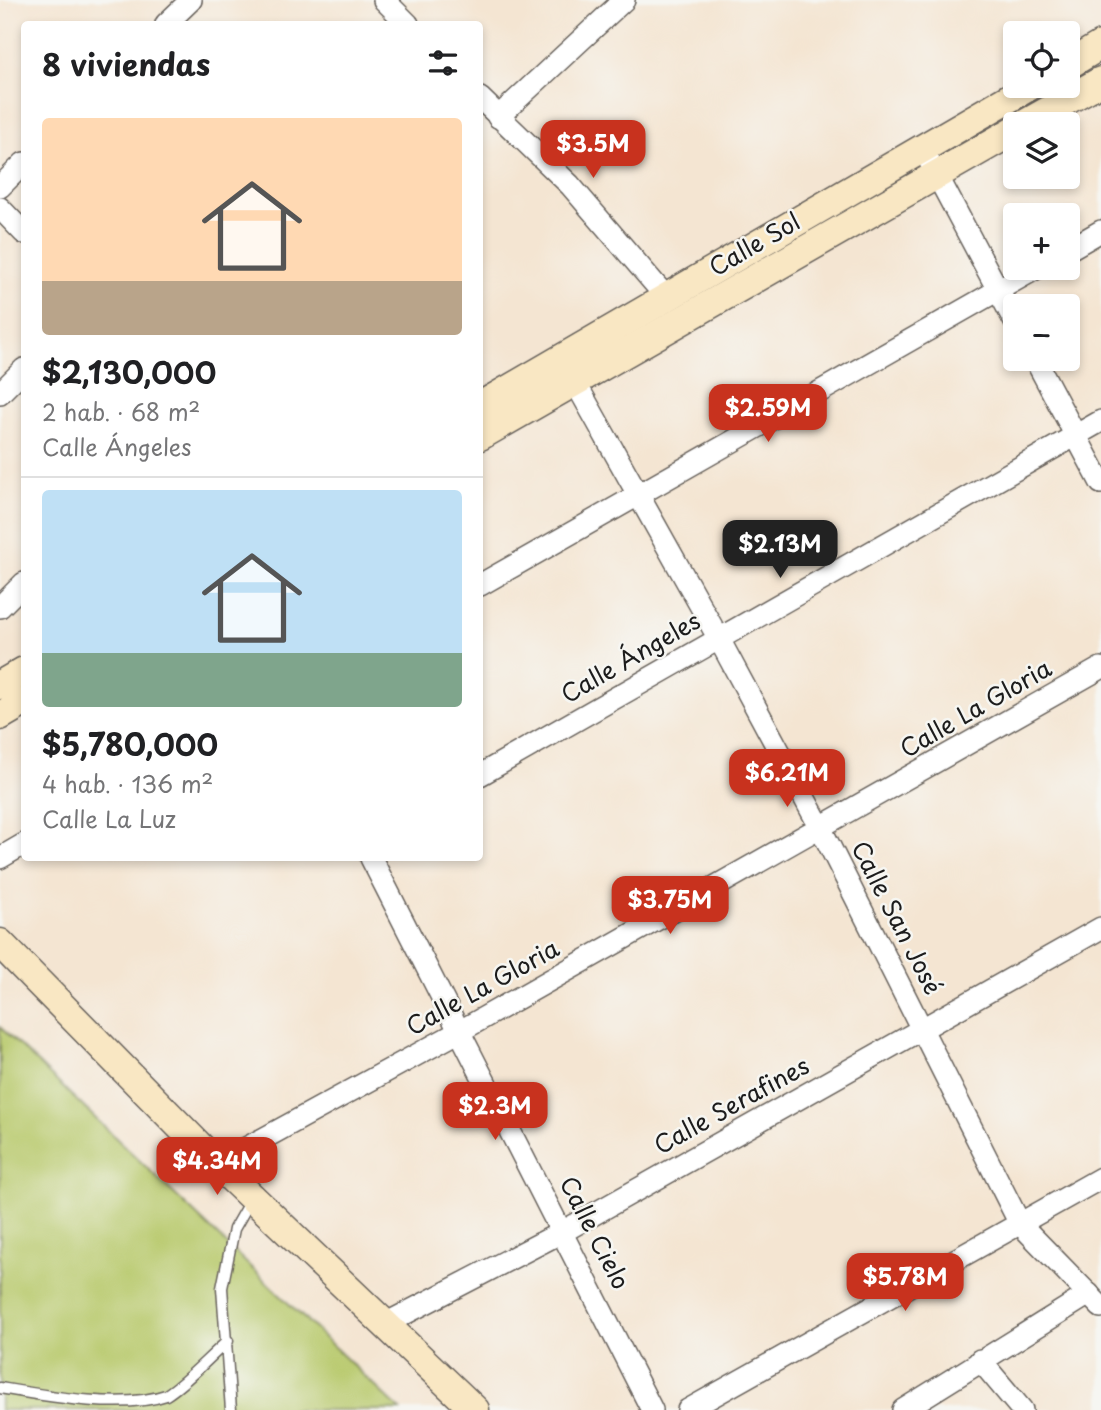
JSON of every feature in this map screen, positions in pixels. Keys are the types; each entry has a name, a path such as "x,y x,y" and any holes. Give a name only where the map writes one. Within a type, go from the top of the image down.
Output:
{"street":[{"path":"169,21 191,0"},
{"path":"498,117 624,0"},
{"path":"1080,58 1101,45"},
{"path":"1047,112 1101,81"},
{"name":"Calle Sol","path":"483,404 1010,98"},
{"path":"483,101 603,221 666,297"},
{"name":"Calle Sol","path":"483,434 1003,137"},
{"path":"922,148 1003,299"},
{"path":"0,187 21,166"},
{"path":"0,208 21,230"},
{"path":"1080,243 1101,231"},
{"path":"483,583 1016,280"},
{"path":"1041,371 1101,483"},
{"path":"0,393 21,372"},
{"name":"Calle San José","path":"575,382 719,639 820,827 1020,1224 1095,1301"},
{"name":"Calle Ángeles","path":"483,773 1101,422"},
{"path":"0,607 21,586"},
{"name":"Calle La Gloria","path":"217,1164 462,1030 1101,668"},
{"path":"0,685 21,673"},
{"path":"0,716 21,704"},
{"path":"0,858 21,846"},
{"name":"Calle Cielo","path":"373,861 462,1030 652,1410"},
{"name":"Calle Serafines","path":"385,1324 564,1231 1101,928"},
{"path":"0,943 217,1164 475,1410"},
{"path":"688,1410 1101,1178"},
{"path":"903,1410 980,1360 1095,1301"},
{"path":"980,1360 1022,1410"}],"lane":[{"path":"231,1410 222,1288 234,1229 252,1197"},
{"path":"0,1388 91,1404 141,1406 167,1394 228,1341"}],"green space":[{"path":"0,1027 400,1410 0,1410"}]}
